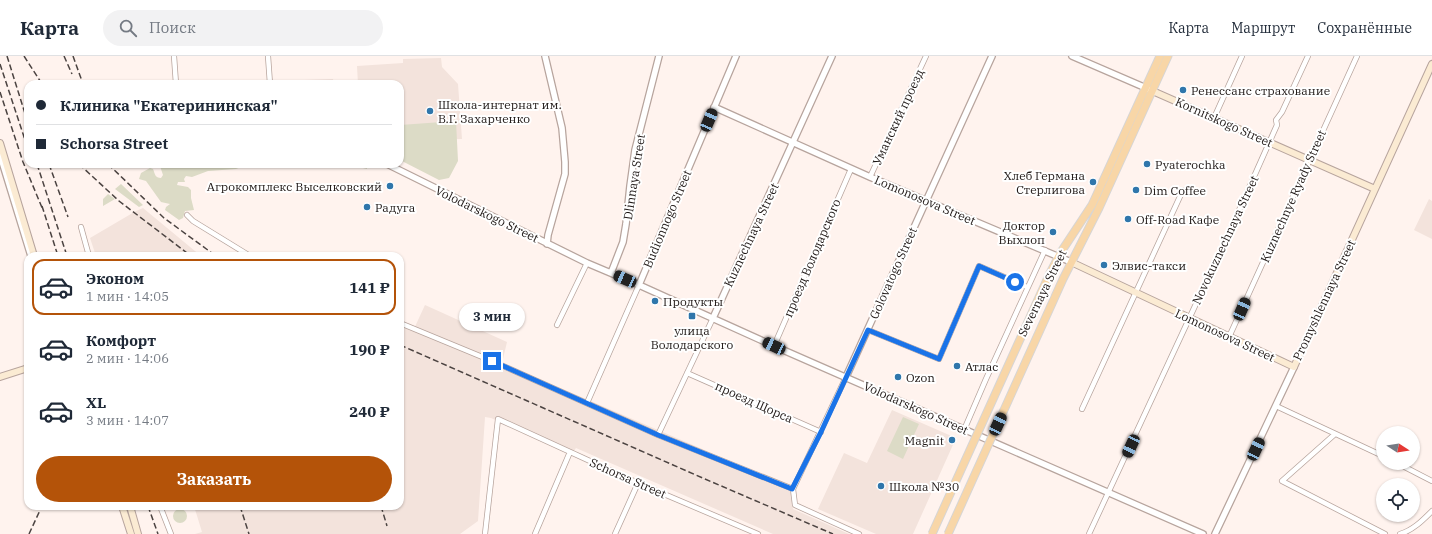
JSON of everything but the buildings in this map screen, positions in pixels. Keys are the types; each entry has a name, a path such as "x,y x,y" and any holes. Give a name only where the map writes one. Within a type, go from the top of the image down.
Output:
{"main road":[{"name":"Severnaya Street","path":"948,534 1063,279 1099,208 1149,89 1160,56"},
{"name":"Severnaya Street","path":"932,534 1050,273 1059,256 1092,205 1149,89 1168,56"},
{"name":"Promyshlennaya Street","path":"1294,367 1432,64"},
{"name":"Kornitskogo Street","path":"1149,89 1375,189"},
{"path":"0,143 31,252"},
{"name":"Lomonosova Street","path":"1071,262 1294,367"},
{"path":"0,377 24,369"},
{"path":"123,510 131,534"},
{"path":"131,510 138,534"}],"street":[{"path":"174,56 176,80"},
{"path":"268,56 270,80"},
{"path":"546,56 562,128 565,162 565,174 548,235 547,244"},
{"name":"Dlinnaya Street","path":"612,273 626,224 635,150 659,56"},
{"name":"Budionnogo Street","path":"587,403 639,285 736,56"},
{"name":"Kuznechnaya Street","path":"658,435 832,56"},
{"name":"Уманский проезд","path":"870,177 926,56"},
{"name":"Golovatogo Street","path":"792,489 821,432 992,56"},
{"name":"Kornitskogo Street","path":"1072,56 1149,89"},
{"path":"1214,118 1242,56"},
{"name":"Novokuznechnaya Street","path":"1089,534 1228,235 1277,125 1276,120 1282,112 1308,56"},
{"name":"Kuznechnye Ryady Street","path":"1229,337 1357,56"},
{"name":"Lomonosova Street","path":"714,107 851,169 1071,262"},
{"path":"0,155 31,252"},
{"name":"Volodarskogo Street","path":"395,168 587,263 1203,534"},
{"name":"проезд Володарского","path":"774,346 851,169"},
{"path":"1082,409 1182,190"},
{"path":"187,215 193,221 243,252"},
{"path":"82,227 88,252"},
{"path":"964,430 1044,250"},
{"path":"558,325 587,263"},
{"path":"868,330 939,359 979,266 1027,287"},
{"path":"404,325 492,361 658,435 792,489 795,505 859,534"},
{"name":"Promyshlennaya Street","path":"1215,534 1294,367"},
{"name":"проезд Щорса","path":"687,372 821,432"},
{"path":"1276,406 1376,453"},
{"name":"Schorsa Street","path":"486,534 498,419 638,483 758,534"},
{"path":"1335,434 1282,482 1384,534"},
{"path":"534,534 570,452"},
{"path":"1411,470 1432,481"},
{"path":"615,534 638,483"},
{"path":"162,510 171,534"},
{"path":"1400,534 1420,523 1432,511"}],"shaded area":[{"name":"Школа-интернат им. В.Г. Захарченко","path":"441,58 442,67 458,84 462,139 404,140 404,80 358,80 357,66 403,63 403,59"},
{"path":"333,79 333,80 304,80"},
{"path":"1429,199 1432,201 1432,239 1414,230"},
{"path":"143,208 196,252 95,252 90,238"},
{"path":"425,305 507,342 502,363 791,487 793,509 849,534 773,534 576,448 571,455 491,418 485,417 478,521 460,534 195,534 202,532 195,510 404,510 404,328 413,331"},
{"name":"Школа №30","path":"892,410 956,438 913,534 876,534 818,509 844,453 867,463"}],"green space":[{"path":"456,121 458,161 449,178 439,180 404,162 404,125"},
{"path":"150,168 153,169 156,176 159,178 163,175 161,168 238,168 208,171 192,177 186,176 184,179 185,182 178,182 177,185 188,187 191,190 194,210 185,211 183,218 179,220 165,210 170,204 161,202 146,181 139,179 141,173"},
{"path":"121,184 143,205 139,207 115,189"},
{"path":"108,194 115,199 103,206 103,199"},
{"path":"903,417 919,424 903,459 887,451"},
{"path":"176,510 184,510 187,513 187,519 183,523 177,523 173,519 173,513"}],"railway":[{"path":"7,56 24,110"},
{"path":"24,56 39,80"},
{"path":"64,56 72,74"},
{"path":"73,56 82,80"},
{"path":"0,64 24,137"},
{"path":"0,92 24,164"},
{"path":"26,168 43,210"},
{"path":"38,168 66,252"},
{"path":"50,168 68,217"},
{"path":"83,168 119,201 186,252"},
{"path":"112,168 164,218 211,252"},
{"path":"42,206 57,252"},
{"path":"404,347 833,534"},
{"path":"29,534 40,510"},
{"path":"149,510 158,534"},
{"path":"241,510 249,534"},
{"path":"382,510 387,526"}],"place":[{"name":"Ренессанс страхование","path":"1183,90"},
{"name":"Школа-интернат им. В.Г. Захарченко","path":"430,111"},
{"name":"Pyaterochka","path":"1147,164"},
{"name":"Хлеб Германа Стерлигова","path":"1093,182"},
{"name":"Агрокомплекс Выселковский","path":"390,186"},
{"name":"Dim Coffee","path":"1136,190"},
{"name":"Радуга","path":"367,207"},
{"name":"Off-Road Кафе","path":"1128,219"},
{"name":"Доктор Выхлоп","path":"1053,232"},
{"name":"Элвис-такси","path":"1104,265"},
{"name":"Продукты","path":"655,301"},
{"name":"улица Володарского","path":"692,316"},
{"name":"Атлас","path":"957,366"},
{"name":"Ozon","path":"898,377"},
{"name":"Magnit","path":"952,440"},
{"name":"Школа №30","path":"881,486"}],"route":[{"path":"492,361 658,435 792,489 821,432 868,330 939,359 979,266 1015,282"}]}
